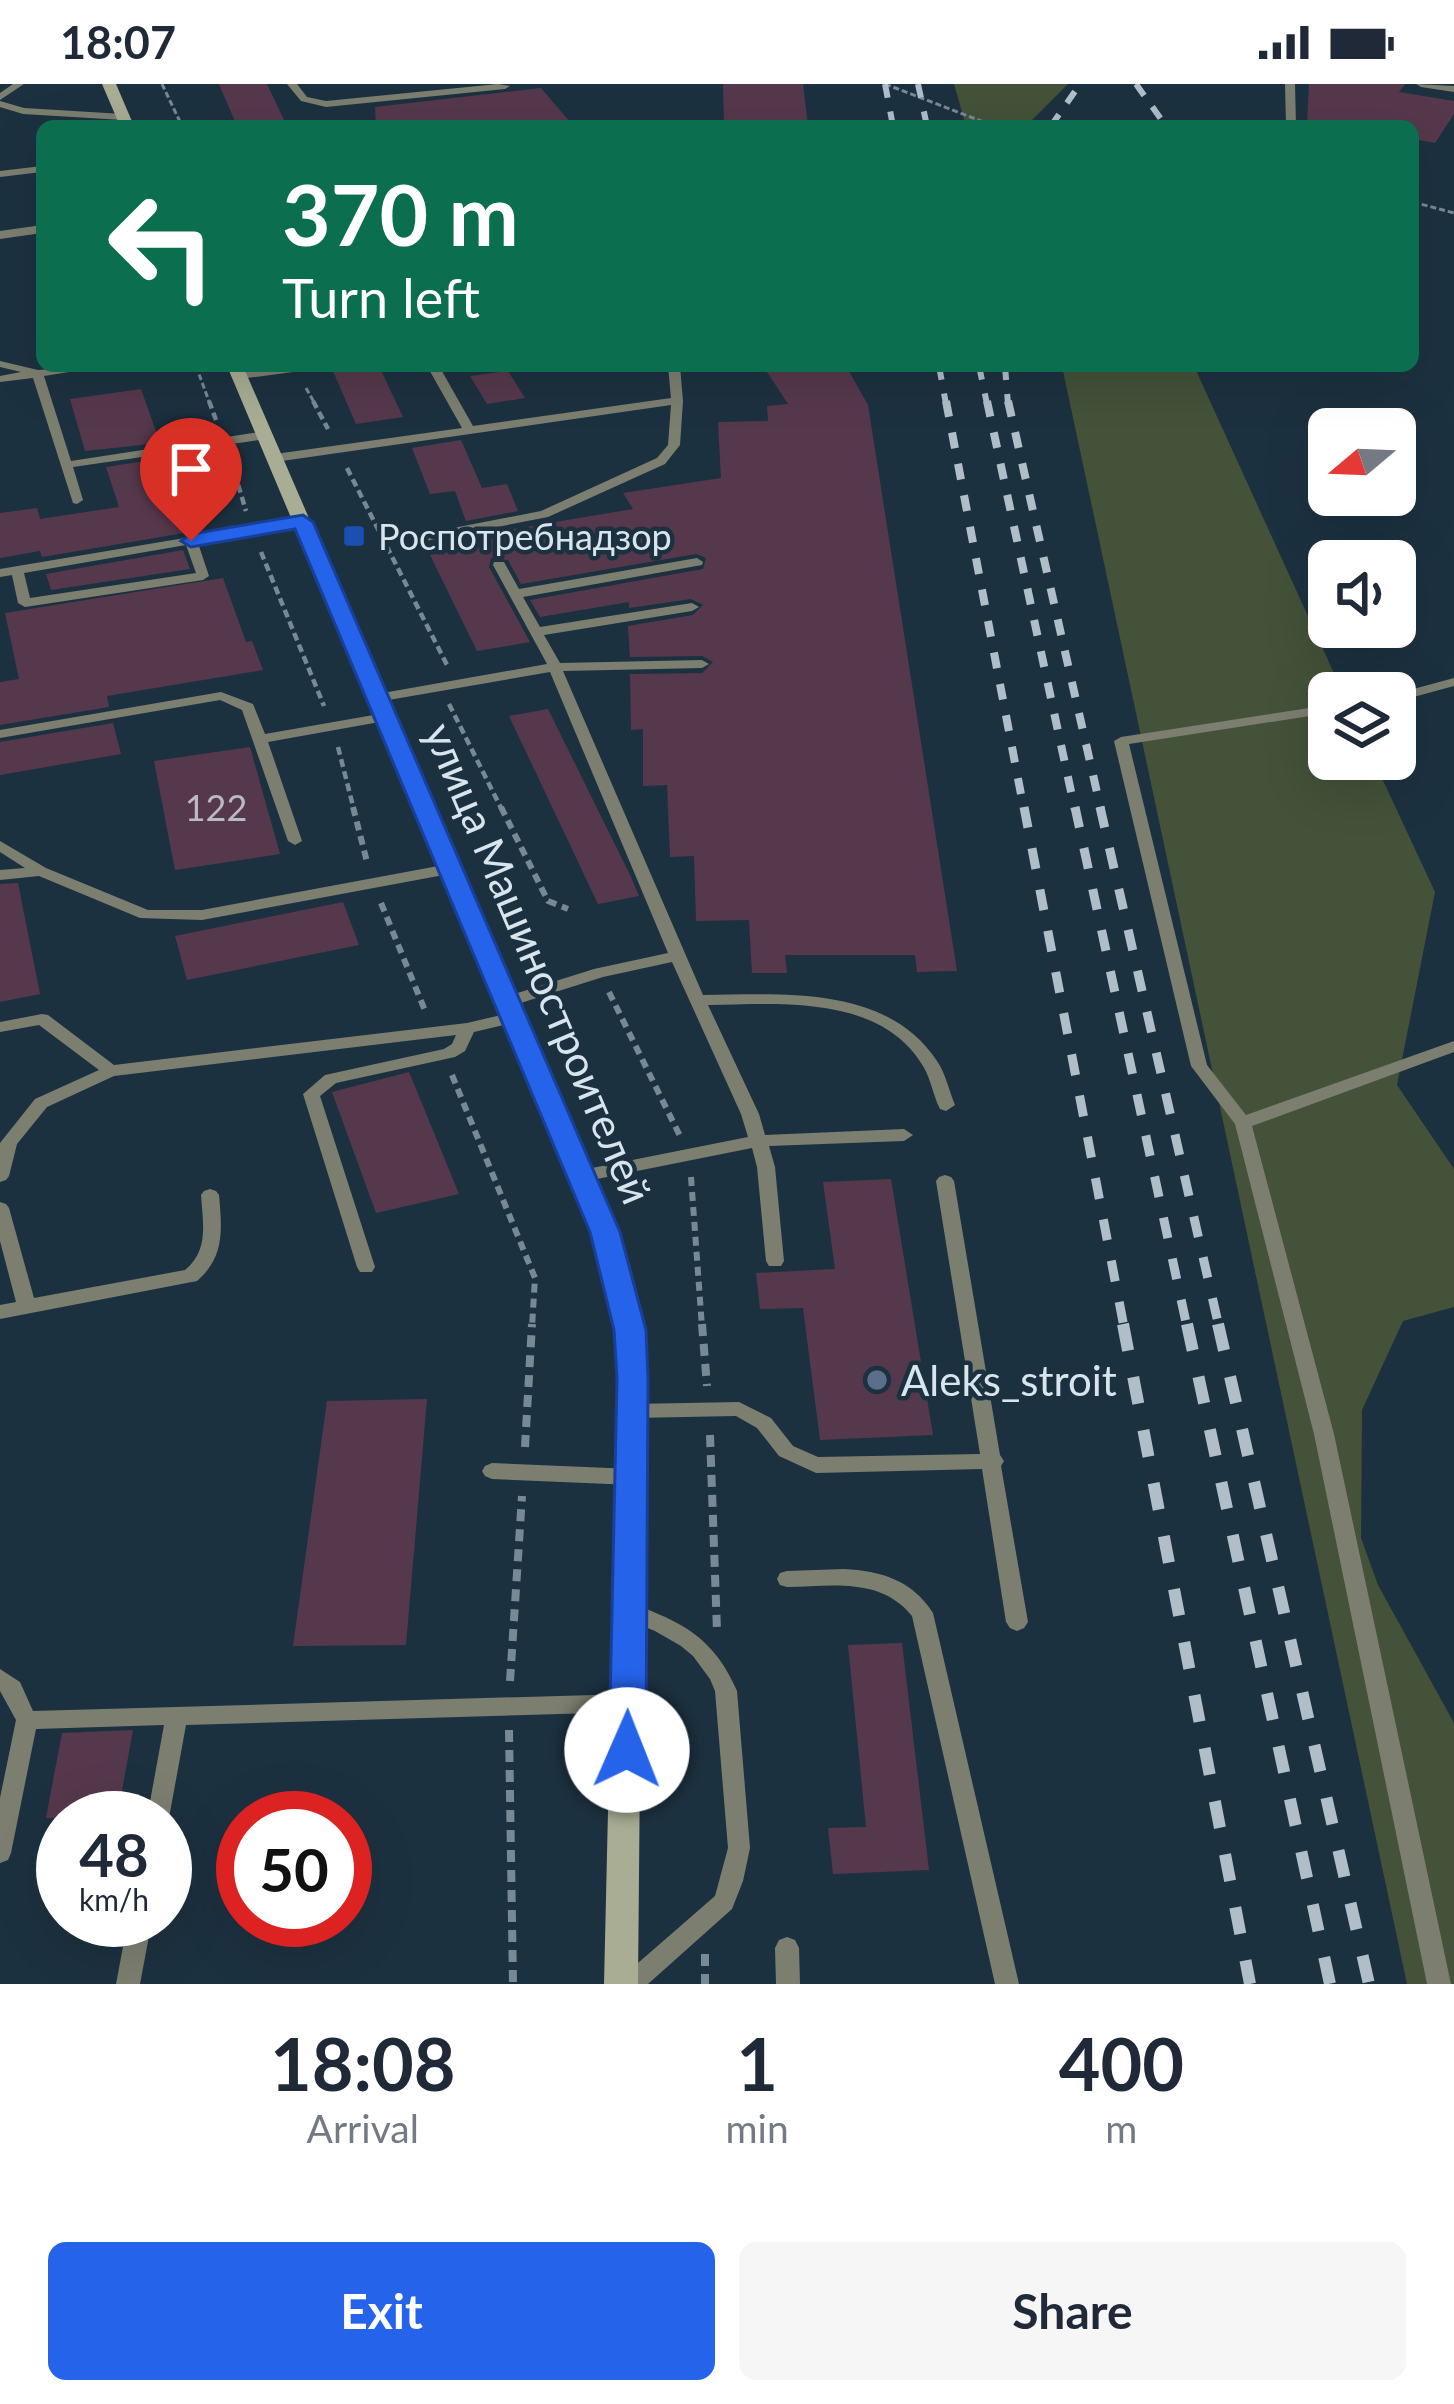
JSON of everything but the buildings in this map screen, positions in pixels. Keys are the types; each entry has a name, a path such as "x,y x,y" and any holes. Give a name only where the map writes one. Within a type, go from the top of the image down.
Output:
{"main road":[{"path":"109,84 124,120"},
{"name":"улица Машиностроителей","path":"238,372 582,1176 605,1232 623,1296 630,1330 634,1478 621,1984"}],"street":[{"path":"0,235 36,230"}],"lane":[{"path":"19,84 0,100 23,111 106,120"},
{"path":"292,84 304,99 326,104 505,86"},
{"path":"1290,84 1291,120"},
{"path":"1421,84 1454,89"},
{"path":"0,174 36,170"},
{"path":"0,364 38,374"},
{"path":"0,379 50,372"},
{"path":"437,372 469,430"},
{"path":"426,537 544,514 661,461 674,445 675,372"},
{"path":"38,374 76,500"},
{"path":"275,458 677,401"},
{"path":"65,465 266,435"},
{"path":"0,573 303,522"},
{"path":"17,570 25,603 203,576 191,541"},
{"path":"515,594 697,562"},
{"path":"499,566 555,667 676,956 760,1141 776,1261"},
{"path":"536,632 692,607"},
{"path":"260,739 333,727 456,684 555,667 702,664"},
{"path":"1416,692 1454,682"},
{"path":"0,734 221,696 248,707 295,841"},
{"path":"1308,712 1121,741 1199,1066 1243,1123 1324,1434 1438,1984"},
{"path":"0,846 41,871 146,916 202,915 449,869"},
{"path":"0,875 41,871"},
{"path":"0,1176 9,1143 41,1103 111,1071 466,1028 600,973 676,956"},
{"path":"698,1000 828,1000 863,1010 890,1024 926,1056 946,1105"},
{"path":"0,1028 42,1019 111,1071"},
{"path":"366,1267 311,1094 332,1079 443,1055 459,1047 466,1028"},
{"path":"1243,1123 1454,1046"},
{"path":"582,1176 760,1141 904,1135"},
{"path":"945,1180 1017,1622"},
{"path":"0,1312 190,1276 206,1265 213,1251 210,1195"},
{"path":"0,1208 27,1306"},
{"path":"633,1411 739,1409 753,1415 786,1450 816,1465 994,1462"},
{"path":"492,1471 634,1478"},
{"path":"787,1579 872,1579 895,1585 911,1596 922,1613 1006,1984"},
{"path":"630,1612 680,1631 700,1645 718,1669 726,1691 740,1848 724,1902 631,1984"},
{"path":"0,1678 12,1688 27,1720 0,1853"},
{"path":"27,1720 628,1703"},
{"path":"163,1791 177,1716"},
{"path":"128,1984 135,1947"},
{"path":"787,1948 788,1984"}],"path":[{"path":"162,84 179,120"},
{"path":"885,84 978,120"},
{"path":"1419,204 1454,213"},
{"path":"298,372 456,684 448,702 548,901 568,909"},
{"path":"252,530 333,727 373,883 434,1032"},
{"path":"600,973 689,1155 709,1410 718,1669"},
{"path":"443,1055 535,1278 508,1706 513,1984"}],"green space":[{"path":"954,84 1068,84 1032,120 964,120"},
{"path":"1063,372 1197,372 1308,616 1308,648 1322,648 1333,672 1308,672 1308,780 1383,780 1435,892 1397,1085 1454,1169 1454,1307 1403,1321 1362,1410 1361,1538 1378,1585 1454,1723 1454,1984 1407,1984"}],"railway":[{"path":"885,84 892,120"},
{"path":"918,84 926,120"},
{"path":"1055,120 1080,84"},
{"path":"1136,84 1162,120"},
{"path":"940,372 946,404"},
{"path":"980,372 987,404"},
{"path":"1005,372 1008,404"},
{"path":"946,401 1024,810"},
{"path":"987,401 1075,810"},
{"path":"1008,401 1101,810"},
{"path":"1024,807 1124,1327"},
{"path":"1075,807 1187,1327"},
{"path":"1100,807 1219,1327"},
{"path":"1123,1324 1250,1984"},
{"path":"1187,1324 1330,1984"},
{"path":"1218,1324 1369,1984"}],"place":[{"name":"Роспотребнадзор","path":"354,536"},
{"name":"Aleks_stroit","path":"877,1380"}],"route":[{"path":"191,541 303,522 605,1232 630,1330 634,1478 627,1750"}]}
